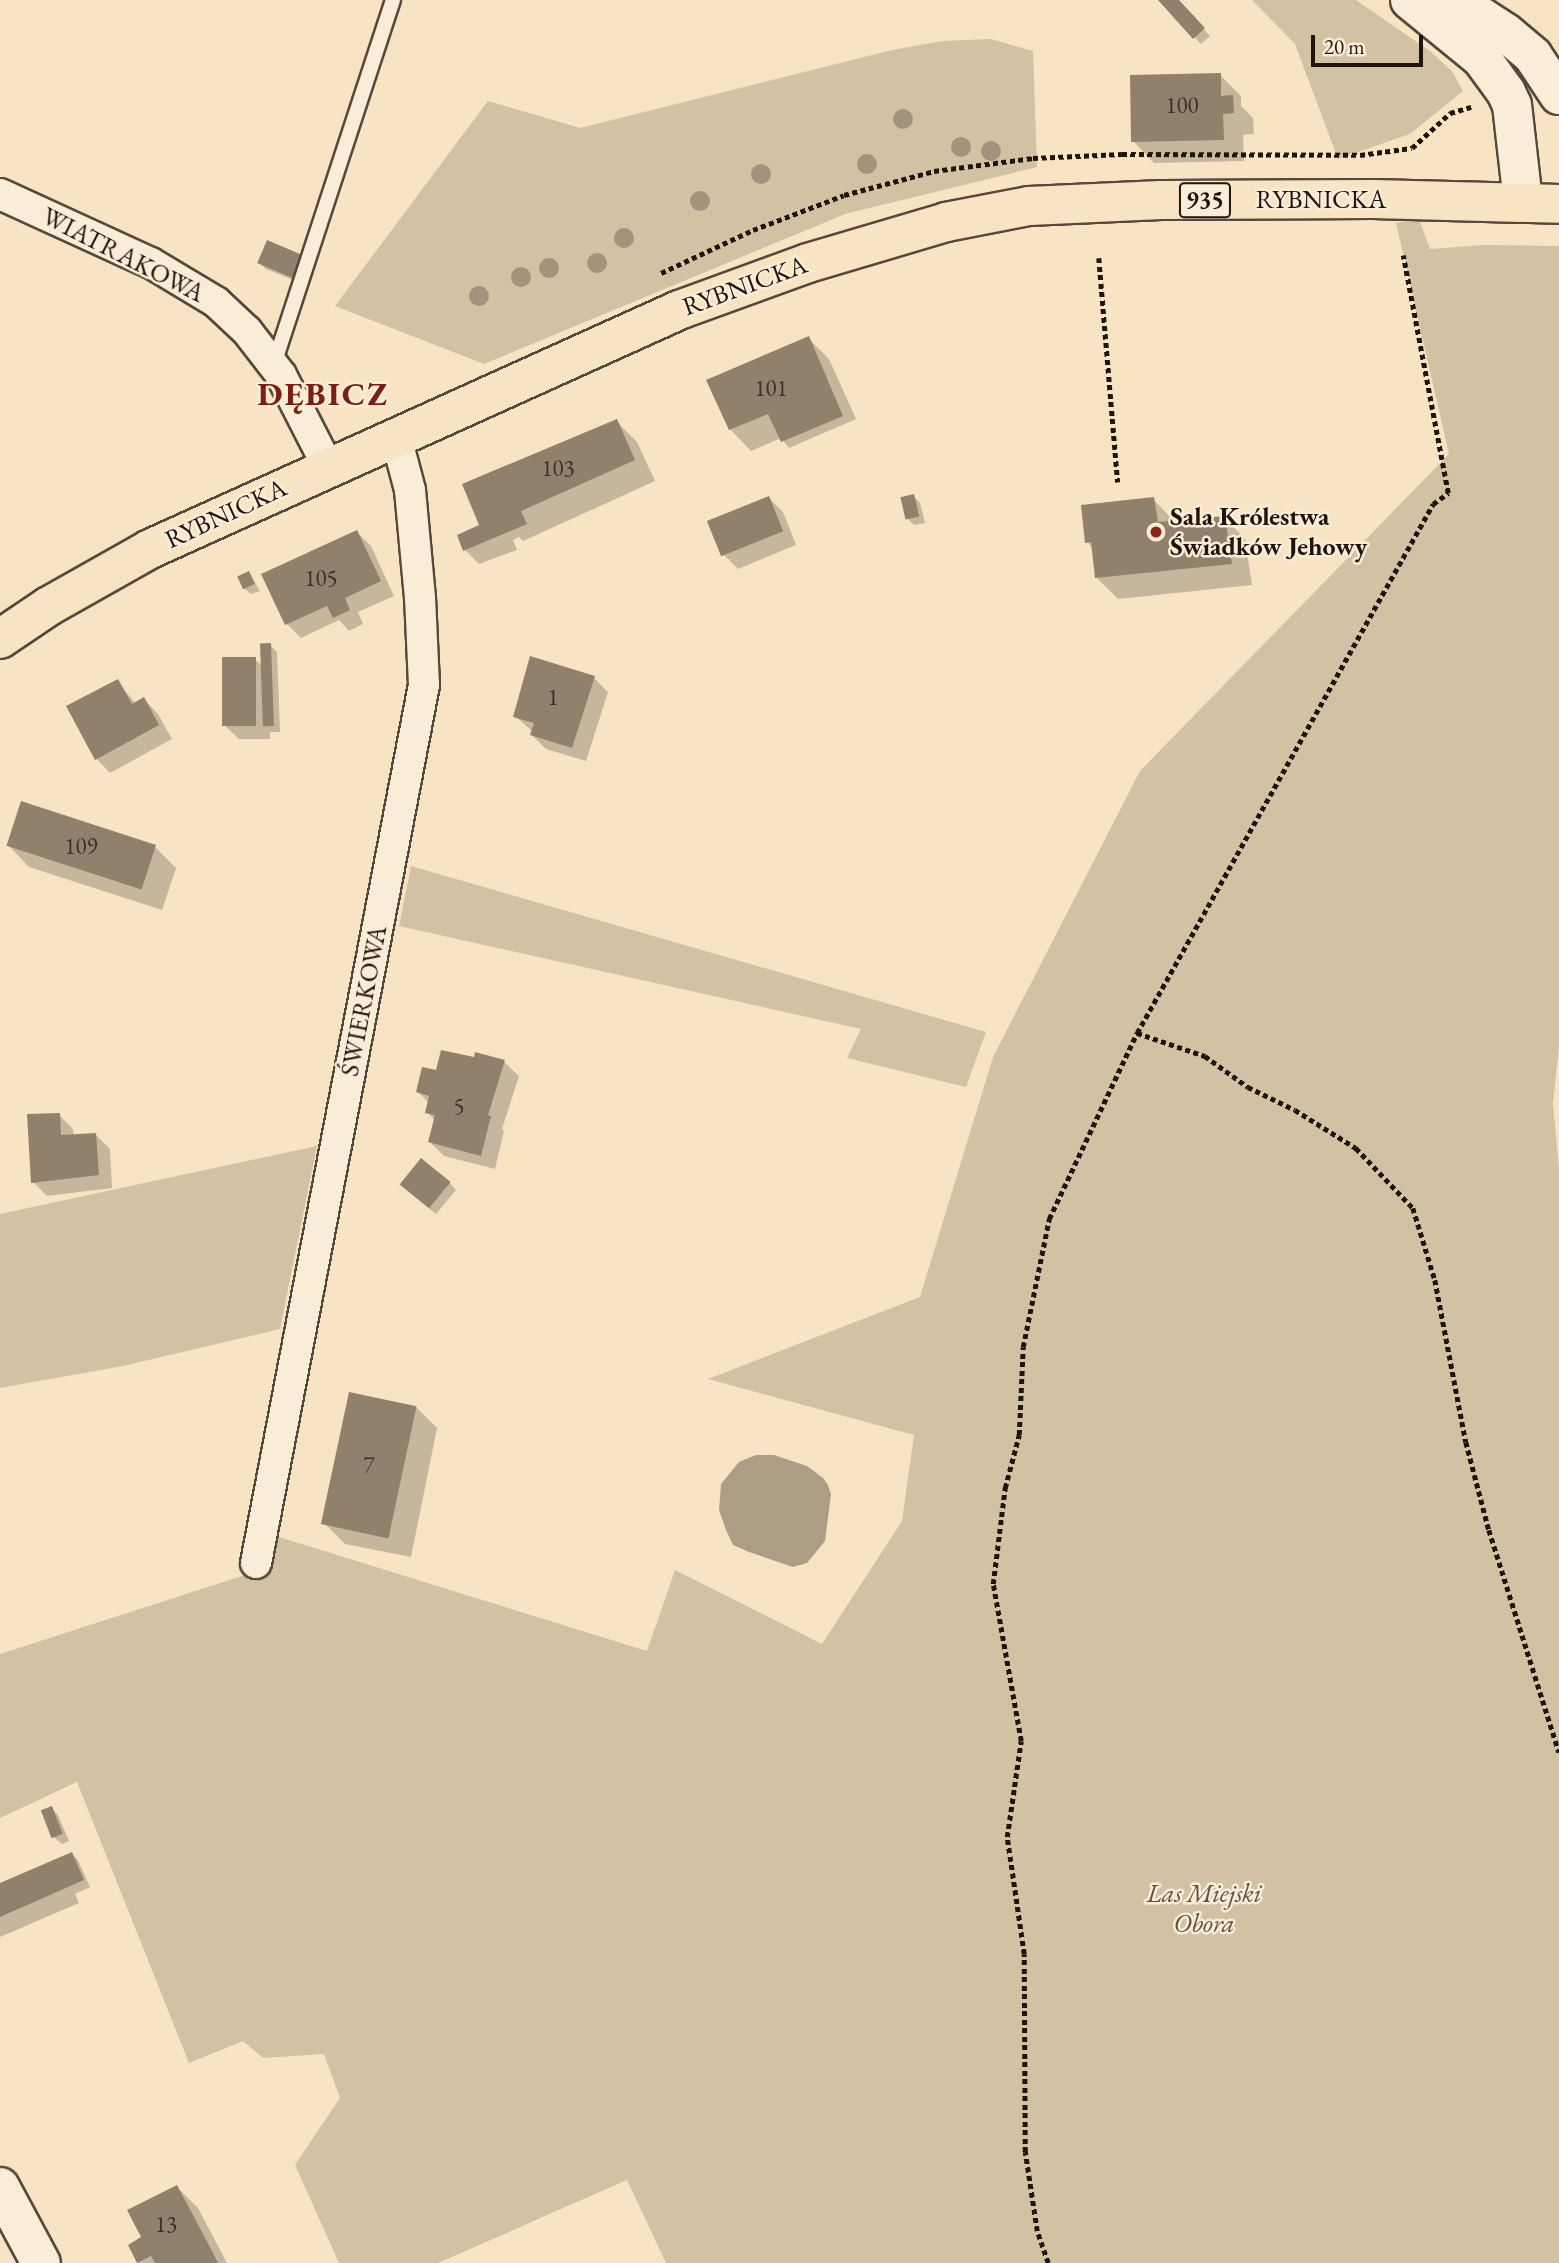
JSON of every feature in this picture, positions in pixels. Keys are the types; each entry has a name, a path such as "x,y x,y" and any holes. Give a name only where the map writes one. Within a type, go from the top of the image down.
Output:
{"main road":[{"name":"RYBNICKA","path":"0,639 49,606 150,549 679,310 808,263 989,212 1029,206 1161,200 1541,203"}],"street":[{"path":"1410,0 1482,59 1506,92 1513,105 1541,203"},
{"path":"1426,0 1469,9 1506,33 1533,55 1559,94"},
{"name":"WIATRAKOWA","path":"0,194 188,284 231,317 274,366 328,467"},
{"name":"ŚWIERKOWA","path":"256,1563 424,685 420,598 410,490 396,437"},
{"path":"0,2188 41,2263"}],"lane":[{"path":"274,366 393,0"}],"path":[{"path":"1048,2263 1037,2231 1025,2152 1024,1954 1007,1837 1021,1741 993,1584 1005,1488 1019,1434 1023,1347 1049,1219 1137,1033 1433,504 1448,493 1403,255"},
{"path":"1099,258 1118,482"},
{"path":"1137,1033 1205,1056 1248,1087 1295,1110 1356,1148 1413,1208 1435,1280 1466,1442 1489,1530 1559,1752"}],"green space":[{"path":"1252,0 1356,0 1430,51 1452,71 1463,91 1410,134 1338,159 1295,44"},
{"path":"991,39 1033,51 1037,167 845,214 484,364 335,306 488,101 580,128 892,50 943,41"},
{"name":"Las Miejski Obora","path":"1419,219 1430,249 1484,245 1559,246 1559,1047 1553,1103 1559,1169 1559,2263 666,2263 627,2180 438,2263 339,2263 295,2165 340,2098 324,2054 263,2058 243,2041 189,2063 77,1782 0,1818 0,1654 264,1569 279,1537 647,1651 675,1570 822,1644 902,1521 914,1435 708,1379 920,1297 993,1057 1140,771 1449,454 1396,223"},
{"path":"411,866 986,1032 966,1087 847,1058 861,1029 399,926"},
{"path":"317,1146 280,1329 123,1366 0,1388 0,1214"}],"shaded area":[{"path":"756,1455 774,1455 807,1466 828,1485 831,1494 825,1541 807,1563 793,1567 733,1545 719,1510 721,1484 739,1462"}],"building":[{"path":"1158,0 1179,0 1205,28 1193,39"},
{"path":"1221,73 1221,96 1233,95 1234,113 1223,114 1224,140 1131,142 1130,75"},
{"path":"267,240 303,255 293,278 257,263"},
{"path":"809,336 843,416 781,442 768,414 729,430 706,380"},
{"path":"617,419 635,460 521,511 527,524 463,551 457,535 479,525 462,484"},
{"path":"914,494 919,516 906,520 900,497"},
{"path":"769,496 783,531 721,556 707,521"},
{"name":"Sala Królestwa Świadków Jehowy","path":"1154,497 1158,522 1225,516 1232,564 1095,578 1091,542 1085,543 1081,505"},
{"path":"357,530 381,581 345,598 350,610 333,618 327,606 285,625 261,574"},
{"path":"249,571 255,584 243,589 237,576"},
{"path":"260,643 271,643 274,726 263,726"},
{"path":"530,656 595,676 572,748 530,735 534,723 513,717"},
{"path":"222,657 256,657 256,726 222,726"},
{"path":"118,679 132,704 144,697 159,725 95,760 66,706"},
{"path":"21,801 156,845 142,890 6,846"},
{"path":"441,1050 474,1057 475,1052 505,1060 488,1115 491,1116 481,1156 428,1142 435,1115 425,1113 429,1096 416,1092 422,1067 436,1070"},
{"path":"60,1113 61,1135 96,1133 99,1175 31,1183 27,1114"},
{"path":"421,1158 451,1182 429,1208 400,1184"},
{"path":"349,1392 416,1406 388,1538 321,1524"},
{"path":"52,1806 63,1834 52,1838 41,1810"},
{"path":"72,1852 84,1880 0,1917 0,1883"},
{"path":"177,2185 218,2263 155,2263 151,2256 137,2263 128,2245 141,2237 127,2210"}],"place":[{"name":"Sala Królestwa Świadków Jehowy","path":"1156,532"}],"district":[{"name":"DĘBICZ","path":"323,394"}]}
